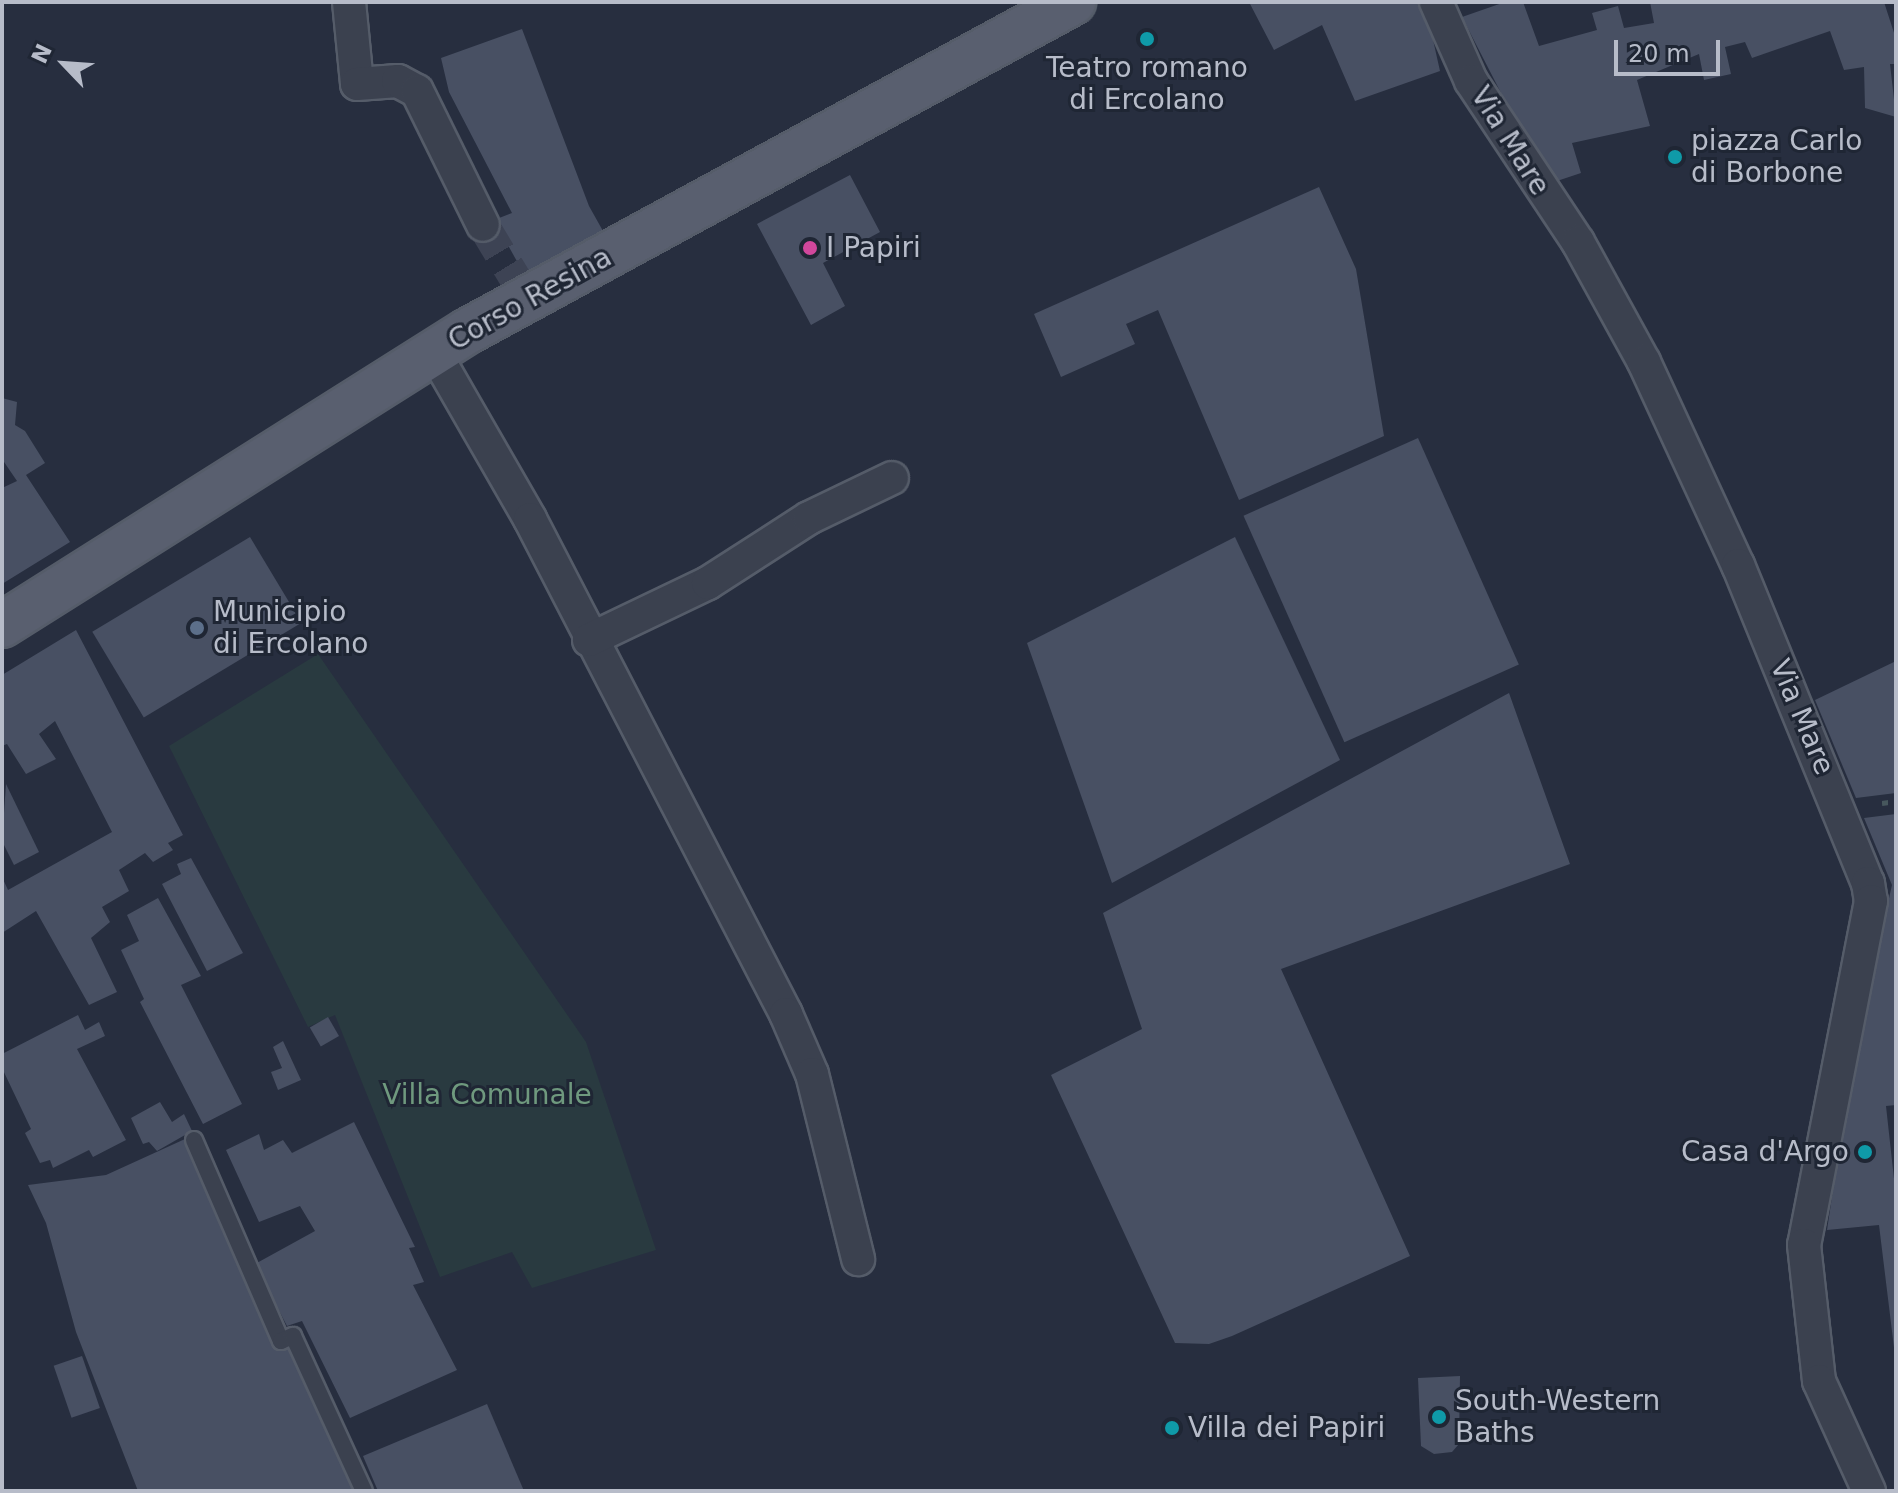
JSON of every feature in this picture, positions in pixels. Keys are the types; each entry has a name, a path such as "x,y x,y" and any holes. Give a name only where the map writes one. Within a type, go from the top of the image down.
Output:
{"main road":[{"name":"Corso Resina","path":"2,625 434,352 1073,2"}],"street":[{"path":"349,2 357,84 398,81 417,91 483,225"},
{"name":"Via Mare","path":"1436,2 1471,81 1578,242 1644,362 1738,565 1868,883 1871,901 1804,1245 1819,1381 1869,1491"},
{"path":"434,352 530,519 589,640 797,1038 812,1074 858,1259"},
{"path":"589,640 708,583 809,518 892,478"}],"lane":[{"path":"194,1140 281,1341 293,1336 364,1491"}],"path":[{"path":"1882,803 1896,801"}],"green space":[{"name":"Villa Comunale","path":"318,654 586,1042 656,1250 532,1288 512,1252 440,1277 335,1015 308,1027 169,746"}],"building":[{"path":"1249,2 1425,4 1440,71 1355,101 1322,25 1274,50"},
{"path":"1505,2 1523,2 1539,46 1597,30 1592,13 1618,6 1624,28 1654,23 1650,2 1884,2 1896,39 1896,64 1890,64 1896,117 1865,108 1864,67 1844,70 1830,31 1752,58 1745,42 1725,47 1731,74 1704,80 1699,54 1637,80 1650,126 1572,143 1581,173 1557,181 1533,155 1462,17"},
{"path":"522,29 589,206 603,231 524,274 494,220 512,213 449,92 441,58"},
{"name":"I Papiri","path":"850,175 880,232 823,263 845,306 811,325 757,224"},
{"path":"1319,187 1356,269 1384,436 1239,500 1158,310 1126,324 1135,344 1061,377 1034,314"},
{"path":"2,398 17,402 15,425 25,431 45,463 26,475 70,542 2,584 2,488 17,481 2,459"},
{"path":"1418,438 1519,665 1344,742 1244,516"},
{"name":"Municipio di Ercolano","path":"250,537 302,623 144,717 92,632"},
{"path":"1235,537 1340,760 1112,883 1027,643"},
{"path":"76,630 183,835 168,843 173,850 153,862 145,853 119,870 129,891 102,907 110,922 91,938 117,992 89,1005 36,911 2,933 2,877 8,890 112,832 55,721 39,734 56,759 26,774 7,744 2,746 2,675"},
{"path":"1896,661 1896,793 1856,798 1815,700"},
{"path":"1509,693 1570,864 1281,969 1410,1256 1232,1336 1209,1344 1175,1343 1051,1075 1142,1029 1103,913"},
{"path":"6,784 39,852 14,865 2,841"},
{"path":"1896,814 1896,1105 1886,1106 1896,1197 1896,1364 1879,1225 1827,1230 1853,1057 1892,885 1864,818"},
{"path":"191,858 243,953 207,971 162,884 181,874 177,864"},
{"path":"158,898 201,976 181,985 242,1104 203,1124 140,1002 144,999 121,950 139,941 127,915"},
{"path":"78,1015 85,1030 99,1022 105,1036 77,1049 126,1140 93,1157 89,1150 53,1168 50,1160 40,1163 25,1133 31,1129 2,1068 2,1054"},
{"path":"328,1017 339,1036 321,1047 310,1028"},
{"path":"283,1041 301,1080 278,1090 271,1072 282,1068 273,1047"},
{"path":"160,1102 172,1122 184,1114 192,1131 157,1151 149,1142 143,1144 131,1118"},
{"path":"354,1122 415,1247 409,1248 424,1282 413,1285 457,1370 350,1418 302,1321 287,1326 255,1264 315,1231 300,1206 259,1222 226,1150 259,1134 264,1150 283,1140 292,1153"},
{"path":"185,1139 280,1347 289,1342 357,1491 138,1491 76,1332 46,1223 28,1185 106,1175"},
{"path":"82,1356 100,1408 72,1418 54,1366"},
{"name":"South-Western Baths","path":"1460,1376 1459,1444 1452,1452 1434,1454 1421,1446 1418,1378"},
{"path":"487,1404 524,1491 378,1491 363,1456"}],"tunnel":[{"path":"483,225 527,298"}],"place":[{"name":"Teatro romano di Ercolano","path":"1147,39"},
{"name":"piazza Carlo di Borbone","path":"1675,157"},
{"name":"I Papiri","path":"810,248"},
{"name":"Municipio di Ercolano","path":"197,628"},
{"name":"Casa d'Argo","path":"1865,1152"},
{"name":"South-Western Baths","path":"1439,1417"},
{"name":"Villa dei Papiri","path":"1172,1428"}]}
